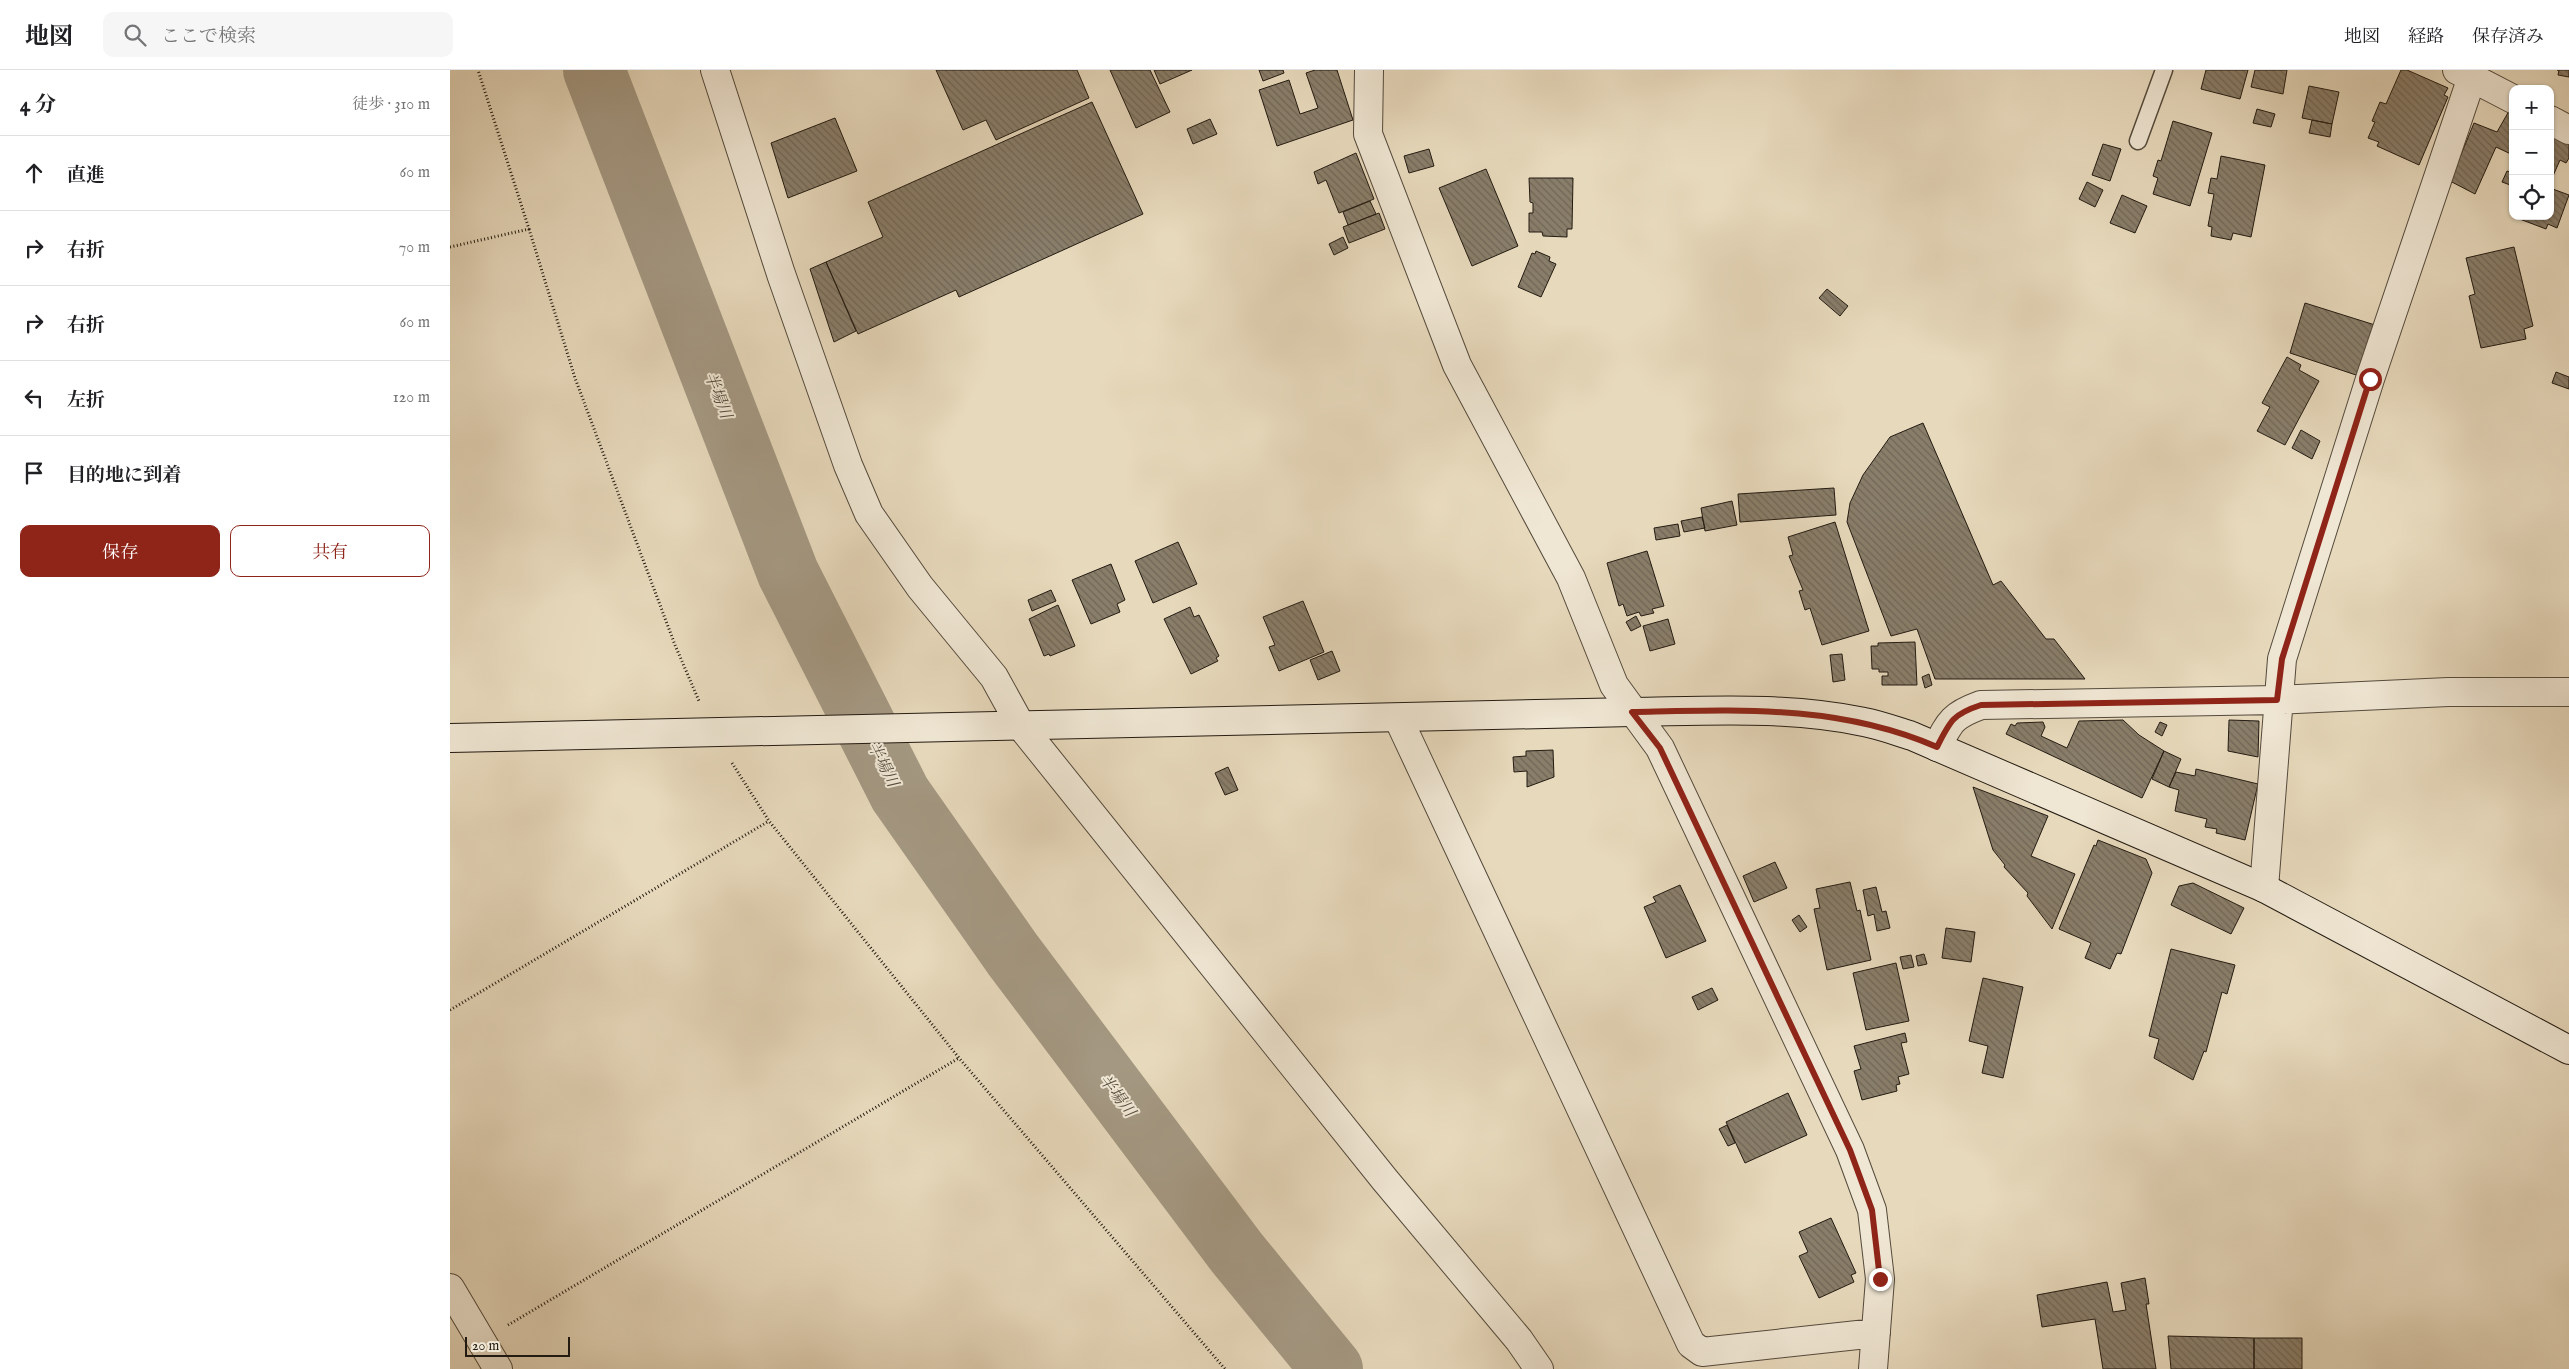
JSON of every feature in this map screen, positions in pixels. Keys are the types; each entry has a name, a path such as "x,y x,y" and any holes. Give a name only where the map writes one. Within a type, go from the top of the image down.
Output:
{"street":[{"path":"715,70 781,274 848,466 869,514 920,588 994,677 1009,727 1519,1340 1539,1369"},
{"path":"1369,70 1368,134 1457,364 1571,578 1614,685 1660,748 1850,1150 1872,1210 1880,1279 1873,1369"},
{"path":"2264,888 2277,700 2285,650 2465,74 2509,97"},
{"path":"2554,122 2569,130"},
{"path":"1937,747 1949,722 1960,712 1981,705 2277,700 2448,692 2569,692"},
{"path":"450,738 1632,712 1756,710 1811,714 1865,722 1912,736 2264,888 2569,1050"},
{"path":"1398,718 1691,1344 1702,1352 1876,1333"},
{"path":"450,1288 498,1369"}],"lane":[{"path":"2138,141 2164,70"}],"path":[{"path":"478,70 575,378 675,645 769,822 959,1058 1225,1369"},
{"path":"450,247 529,229"},
{"path":"450,1010 769,822"},
{"path":"481,1341 959,1058"}],"building":[{"path":"936,70 1077,70 1089,98 996,140 986,120 963,130"},
{"path":"1110,70 1150,70 1170,112 1136,128"},
{"path":"1154,70 1192,70 1160,84"},
{"path":"1259,70 1283,70 1284,73 1263,81"},
{"path":"1315,70 1337,70 1353,120 1277,146 1259,90 1289,80 1300,114 1318,108 1306,73"},
{"path":"2206,70 2248,70 2240,99 2201,89"},
{"path":"2255,70 2287,70 2283,94 2251,87"},
{"path":"2401,70 2407,70 2448,88 2444,95 2448,97 2419,165 2377,146 2379,142 2368,138 2375,122 2372,121 2380,102 2386,104"},
{"path":"2559,70 2569,70 2569,77 2558,75"},
{"path":"2309,86 2339,92 2332,124 2302,118"},
{"path":"1092,102 1143,214 959,297 956,290 858,334 826,262 883,237 868,202"},
{"path":"2257,109 2275,114 2271,127 2253,123"},
{"path":"2509,111 2509,153 2496,147 2475,194 2450,181 2474,123 2497,132"},
{"path":"835,118 857,171 788,198 771,143"},
{"path":"1210,119 1217,134 1193,144 1187,129"},
{"path":"2312,120 2332,124 2330,137 2309,133"},
{"path":"2173,121 2212,133 2190,206 2153,194 2158,178 2153,176 2158,160 2161,161"},
{"path":"2554,134 2569,142 2569,158 2566,163 2560,160 2554,174"},
{"path":"2103,144 2121,149 2110,181 2092,175"},
{"path":"1429,149 1434,166 1409,173 1404,156"},
{"path":"1356,153 1374,199 1339,213 1326,180 1318,184 1314,172"},
{"path":"2221,156 2265,165 2251,237 2233,233 2231,240 2211,236 2212,227 2208,226 2214,194 2208,193 2211,178 2217,179"},
{"path":"1486,169 1518,246 1472,266 1439,188"},
{"path":"2507,171 2509,172 2509,185 2502,182"},
{"path":"1529,178 1573,178 1572,229 1567,229 1567,237 1543,236 1542,232 1529,232 1529,213 1533,213 1533,203 1530,202"},
{"path":"2087,182 2103,190 2095,207 2079,199"},
{"path":"2554,189 2569,195 2557,228 2548,224 2546,229 2522,220 2554,220"},
{"path":"2122,195 2147,206 2135,233 2110,223"},
{"path":"1370,201 1376,214 1348,225 1343,212"},
{"path":"1379,213 1385,229 1349,243 1343,227"},
{"path":"1343,237 1348,248 1334,255 1329,244"},
{"path":"2514,247 2533,326 2524,329 2526,339 2481,348 2469,296 2475,294 2466,258"},
{"path":"1536,251 1550,257 1549,261 1556,264 1541,297 1518,287 1532,253 1535,254"},
{"path":"826,262 856,331 834,342 810,269"},
{"path":"1827,289 1848,306 1840,316 1819,298"},
{"path":"2305,303 2375,325 2359,376 2290,353"},
{"path":"2287,357 2301,365 2299,370 2319,381 2285,445 2257,431 2270,407 2262,403"},
{"path":"2556,372 2569,377 2569,389 2552,383"},
{"path":"1923,423 1993,585 2001,581 2046,639 2054,639 2085,679 1935,679 1917,629 1891,636 1847,522 1850,503 1863,475 1890,437"},
{"path":"2301,430 2320,441 2312,459 2292,448"},
{"path":"1834,488 1836,515 1740,522 1738,494"},
{"path":"1732,501 1737,525 1705,531 1701,508"},
{"path":"1702,517 1705,528 1684,532 1681,521"},
{"path":"1835,522 1869,631 1822,645 1810,608 1805,610 1799,591 1803,590 1789,556 1793,555 1788,537"},
{"path":"1678,524 1680,536 1656,540 1654,528"},
{"path":"1178,542 1197,584 1153,603 1135,561"},
{"path":"1647,551 1664,606 1652,609 1654,613 1641,616 1639,612 1627,616 1623,604 1619,606 1607,563"},
{"path":"1111,564 1125,600 1117,604 1120,612 1091,624 1072,580"},
{"path":"1051,590 1056,601 1032,611 1028,600"},
{"path":"1303,601 1324,652 1279,671 1269,647 1275,645 1263,617"},
{"path":"1058,605 1075,646 1050,656 1049,654 1044,656 1029,619"},
{"path":"1190,607 1194,617 1199,615 1219,656 1216,658 1218,661 1191,674 1164,619"},
{"path":"1636,616 1641,626 1631,631 1626,622"},
{"path":"1668,619 1675,644 1650,651 1643,626"},
{"path":"1915,642 1917,685 1882,685 1882,676 1888,676 1888,672 1879,672 1879,669 1872,669 1871,646 1878,646 1878,643"},
{"path":"1332,651 1340,671 1318,680 1310,660"},
{"path":"1842,654 1845,680 1833,682 1830,655"},
{"path":"1929,674 1932,685 1925,688 1922,677"},
{"path":"2123,720 2139,735 2164,751 2142,798 2006,734 2011,724 2015,726 2017,723 2043,722 2045,727 2041,736 2067,748 2079,721"},
{"path":"2229,720 2259,721 2258,757 2228,751"},
{"path":"2160,722 2167,725 2162,736 2155,732"},
{"path":"1553,750 1554,777 1527,787 1527,771 1514,772 1513,757 1526,756 1526,751"},
{"path":"2164,751 2181,759 2169,787 2152,779"},
{"path":"1228,767 1238,790 1225,795 1215,773"},
{"path":"2196,769 2258,784 2245,840 2216,833 2217,829 2205,827 2207,819 2175,811 2179,790 2169,787 2176,772 2195,776"},
{"path":"1973,787 2048,816 2031,856 2075,874 2052,929 2027,896 2028,893 2004,867 2005,865 1993,850"},
{"path":"2098,840 2146,859 2152,873 2121,954 2117,953 2110,969 2085,958 2091,943 2059,929 2094,845 2096,846"},
{"path":"1775,862 1787,888 1754,902 1743,876"},
{"path":"1850,882 1857,911 1860,910 1871,960 1827,970 1814,909 1820,908 1816,889"},
{"path":"2193,883 2244,908 2231,934 2171,905 2179,886"},
{"path":"1680,885 1706,941 1666,958 1644,907 1656,902 1653,897"},
{"path":"1876,887 1882,912 1886,911 1890,928 1877,931 1874,914 1868,916 1863,890"},
{"path":"1799,915 1807,927 1800,932 1792,920"},
{"path":"1946,928 1975,932 1971,962 1942,958"},
{"path":"2171,949 2235,965 2227,994 2222,992 2206,1052 2204,1051 2193,1080 2154,1058 2159,1039 2149,1036"},
{"path":"1924,954 1927,964 1918,966 1916,956"},
{"path":"1911,955 1914,967 1903,969 1900,957"},
{"path":"1896,963 1909,1021 1866,1030 1853,973"},
{"path":"1983,978 2023,987 2003,1078 1982,1073 1988,1046 1969,1041"},
{"path":"1712,988 1718,1000 1698,1010 1692,997"},
{"path":"1905,1033 1907,1042 1901,1043 1909,1074 1898,1077 1900,1084 1896,1085 1897,1091 1862,1100 1854,1071 1861,1069 1854,1046"},
{"path":"1788,1093 1807,1135 1745,1163 1726,1122"},
{"path":"1727,1125 1735,1143 1728,1146 1719,1129"},
{"path":"1831,1218 1856,1273 1851,1275 1854,1282 1819,1298 1799,1256 1808,1252 1799,1232"},
{"path":"2145,1278 2149,1304 2146,1304 2156,1369 2103,1369 2095,1319 2042,1327 2037,1295 2107,1282 2113,1312 2126,1310 2121,1283"},
{"path":"2168,1336 2254,1338 2254,1369 2171,1369"},
{"path":"2254,1338 2302,1338 2302,1369 2254,1369"}],"waterway":[{"name":"半場川","path":"594,70 788,573 900,794 1013,955 1237,1253 1332,1369"}],"route":[{"path":"1880,1279 1872,1210 1850,1150 1660,748 1632,712 1756,710 1811,714 1865,722 1912,736 1937,747 1949,722 1960,712 1981,705 2277,700 2282,659 2370,379"}]}
